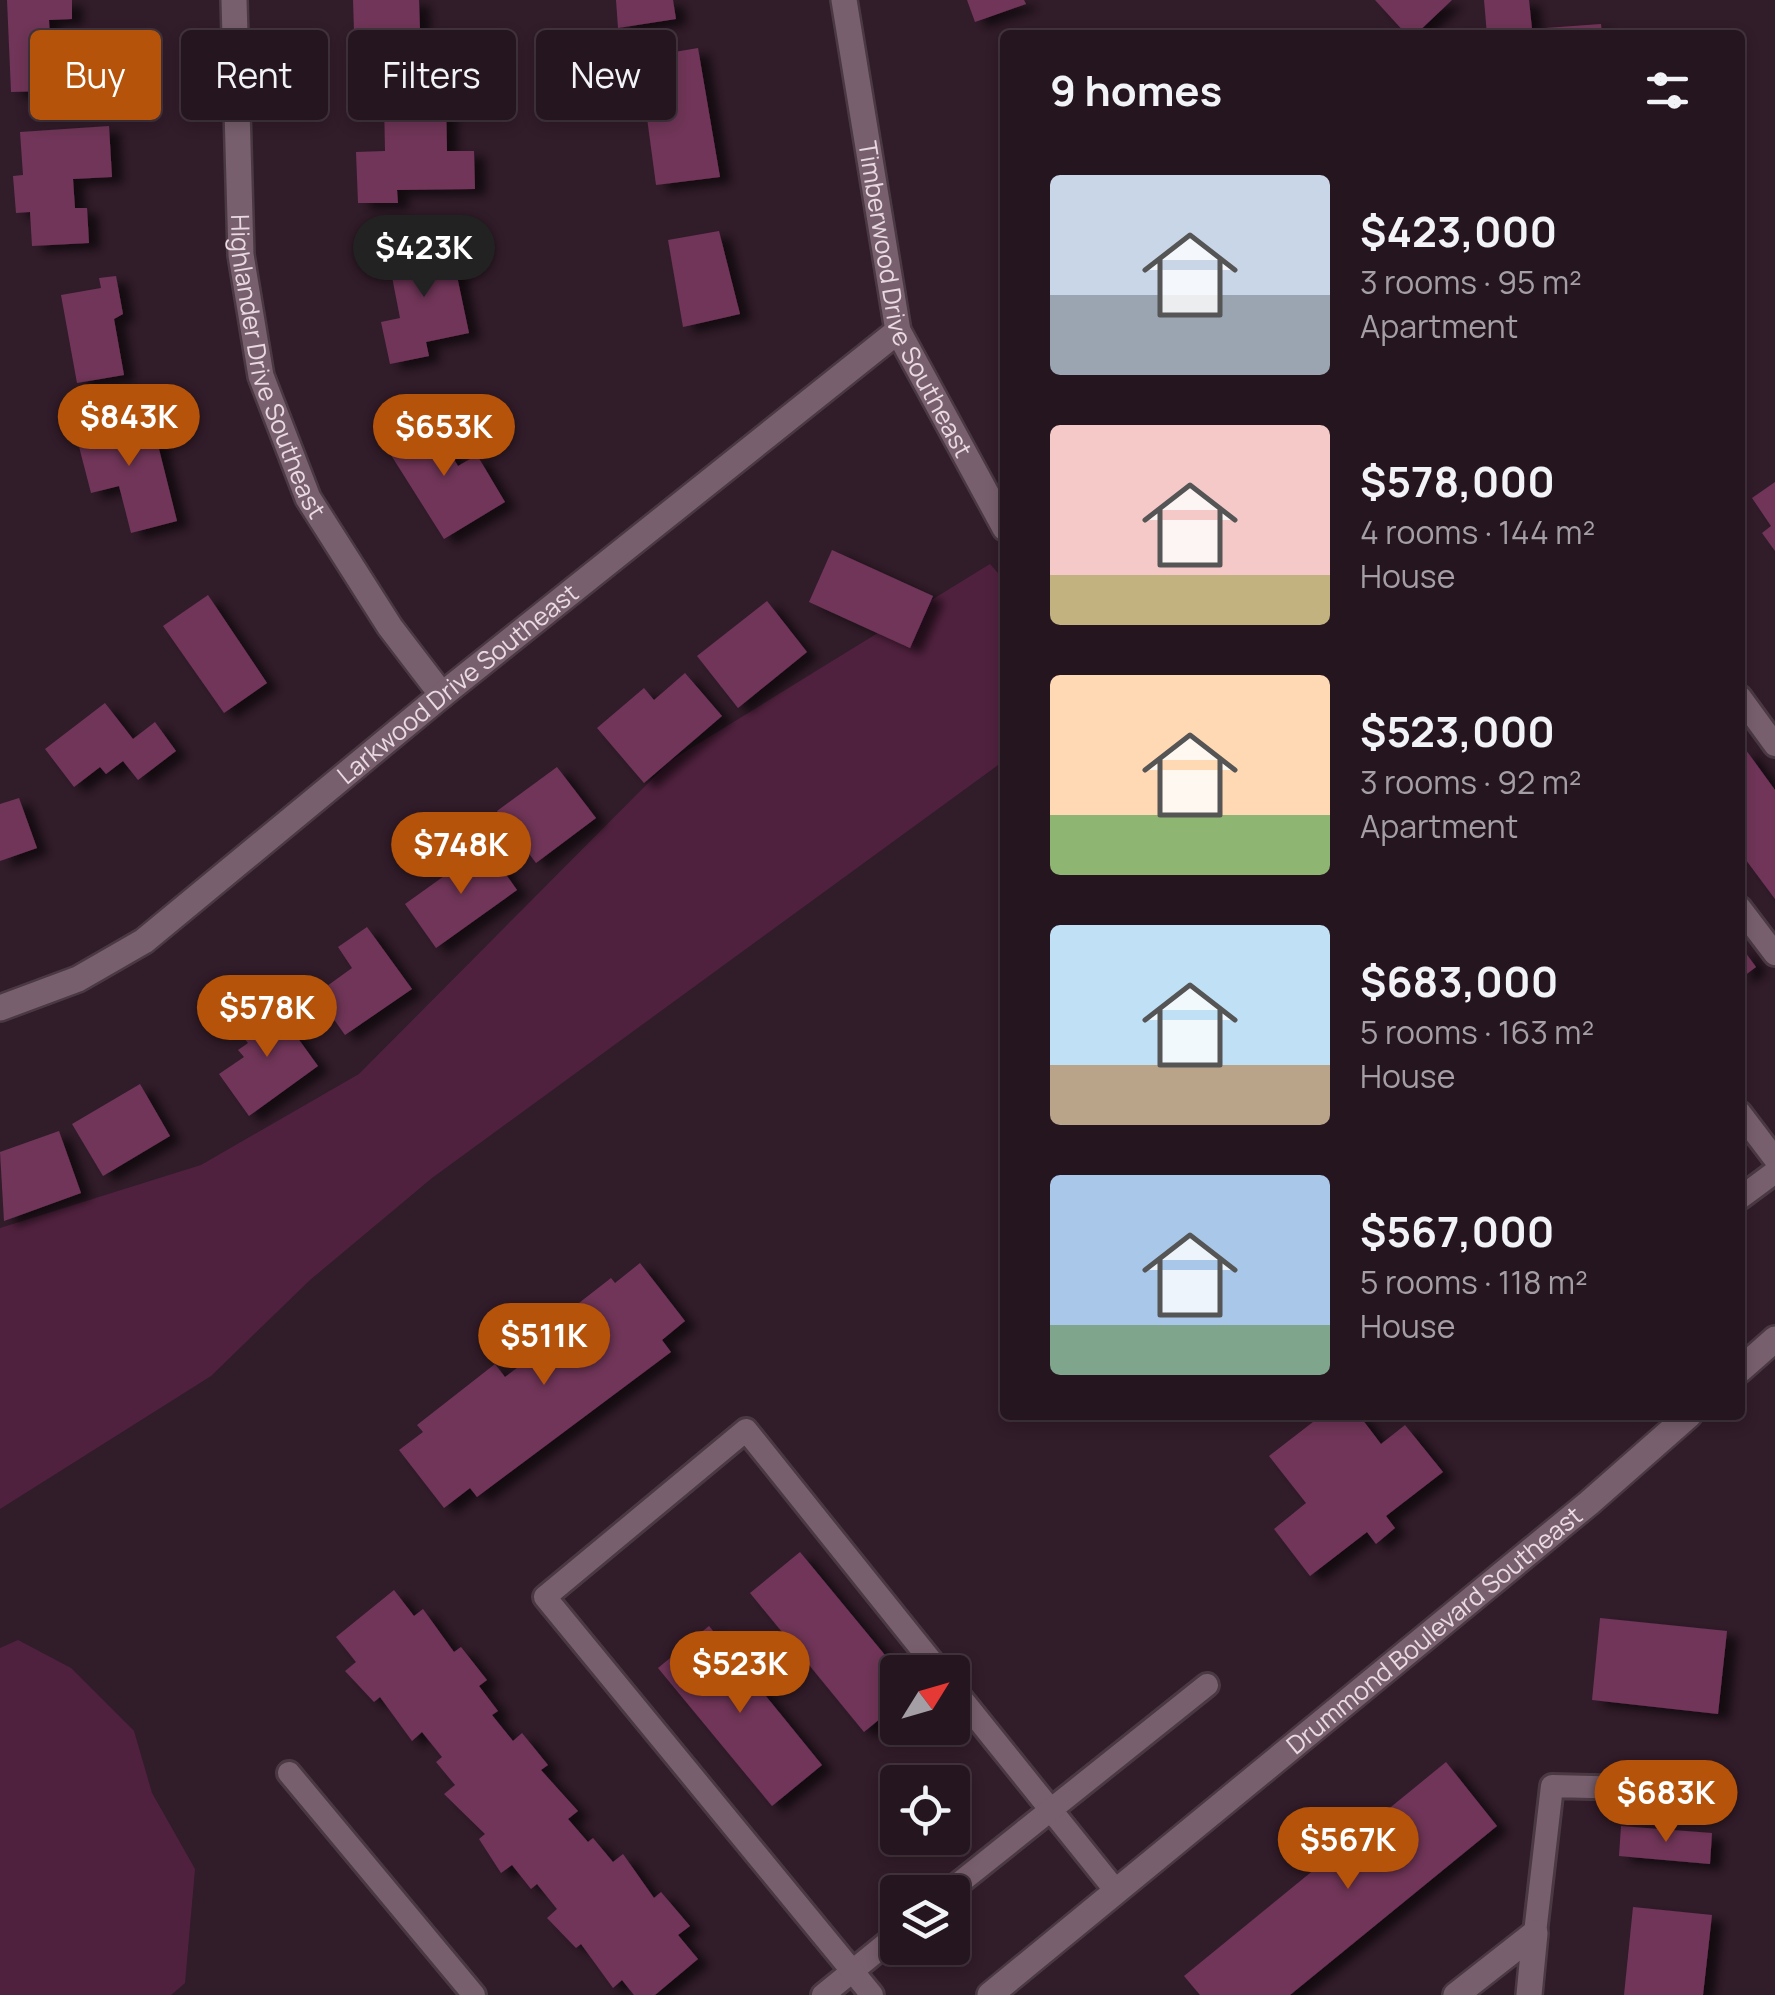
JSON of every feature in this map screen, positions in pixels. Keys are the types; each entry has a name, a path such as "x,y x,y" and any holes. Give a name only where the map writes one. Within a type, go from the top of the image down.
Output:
{"street":[{"name":"Highlander Drive Southeast","path":"234,0 241,255 261,376 308,498 390,627 442,695"},
{"name":"Timberwood Drive Southeast","path":"844,0 898,331 1000,519"},
{"name":"Larkwood Drive Southeast","path":"0,1008 78,980 144,941 442,695 898,331"},
{"path":"1745,1366 1775,1339"},
{"name":"Drummond Boulevard Southeast","path":"990,1995 1589,1503 1682,1420"},
{"path":"1456,1995 1535,1933"},
{"path":"1529,1995 1535,1933"}],"lane":[{"path":"1749,729 1775,745"},
{"path":"1745,915 1775,954"},
{"path":"1745,1120 1775,1160"},
{"path":"1745,1194 1775,1172"},
{"path":"872,1995 546,1597 746,1430 926,1655"},
{"path":"968,1875 1208,1685"},
{"path":"970,1710 1116,1892"},
{"path":"289,1773 474,1995"},
{"path":"1535,1933 1552,1786 1712,1790"},
{"path":"824,1995 880,1949"}],"shaded area":[{"path":"990,564 1000,575 1000,764 432,1178 310,1280 211,1376 0,1509 0,1228 201,1165 359,1074 670,761"},
{"path":"18,1640 71,1668 134,1731 152,1793 195,1869 185,1983 171,1995 0,1995 0,1648"}],"building":[{"path":"7,0 72,0 72,19 49,20 50,30 30,30 30,91 11,92"},
{"path":"353,0 419,0 420,30 354,30"},
{"path":"616,0 673,0 676,19 618,28"},
{"path":"967,0 1024,0 1026,4 975,22"},
{"path":"1375,0 1452,0 1420,30 1402,30"},
{"path":"1484,0 1529,0 1532,29 1601,24 1602,30 1487,30"},
{"path":"698,48 720,177 656,185 647,120 676,120 676,52"},
{"path":"384,120 446,120 447,151 474,151 475,189 397,190 398,203 358,203 356,152 385,151"},
{"path":"109,126 112,177 73,179 75,208 87,208 89,243 32,246 30,212 16,213 13,176 23,175 20,132"},
{"path":"719,231 740,314 683,327 668,240"},
{"path":"449,238 469,333 426,342 429,356 390,364 381,322 400,318 387,251"},
{"path":"116,276 123,314 114,319 124,375 77,383 61,295 101,288 99,278"},
{"path":"150,413 177,521 131,533 119,486 91,493 75,431"},
{"path":"429,417 458,466 477,455 505,502 444,539 384,444"},
{"path":"1775,482 1775,551 1762,533 1771,526 1752,498"},
{"path":"832,550 933,596 910,648 809,602"},
{"path":"208,595 267,683 224,713 163,626"},
{"path":"767,601 807,652 738,708 697,656"},
{"path":"685,673 722,716 644,783 597,728 644,688 654,700"},
{"path":"105,703 133,739 155,722 176,751 138,780 123,761 106,774 100,767 74,787 45,749"},
{"path":"1745,751 1775,790 1775,899 1745,859"},
{"path":"557,767 596,818 536,863 497,811"},
{"path":"19,798 37,848 0,861 0,804"},
{"path":"486,846 517,890 436,948 405,904"},
{"path":"367,927 412,989 345,1035 316,994 352,968 338,947"},
{"path":"1745,952 1756,967 1745,975"},
{"path":"271,1001 318,1066 249,1116 219,1074 244,1057 238,1050 248,1043 235,1027"},
{"path":"140,1084 170,1136 103,1176 72,1124"},
{"path":"59,1131 81,1193 4,1221 0,1152"},
{"path":"640,1263 685,1321 662,1340 671,1352 477,1497 470,1488 444,1508 399,1450 423,1432 417,1425 495,1364 505,1377 542,1349 534,1338 611,1278 615,1283"},
{"path":"1316,1420 1363,1420 1381,1444 1405,1425 1443,1472 1386,1516 1395,1528 1376,1544 1367,1532 1310,1576 1274,1529 1306,1503 1269,1456"},
{"path":"800,1552 885,1655 880,1655 880,1719 864,1732 750,1593"},
{"path":"394,1590 414,1616 423,1609 454,1652 461,1647 487,1680 479,1686 498,1711 492,1715 513,1741 522,1733 548,1765 541,1770 578,1811 568,1819 588,1842 593,1838 613,1862 623,1854 654,1898 661,1892 690,1926 678,1935 698,1959 655,1995 634,1995 622,1980 613,1988 581,1944 576,1948 547,1918 557,1909 537,1884 531,1889 512,1865 501,1873 479,1839 485,1834 444,1794 455,1785 436,1762 442,1757 422,1732 412,1741 380,1697 374,1702 345,1671 356,1662 336,1637"},
{"path":"1600,1618 1727,1631 1718,1714 1592,1700"},
{"path":"709,1626 822,1765 772,1806 658,1668"},
{"path":"1446,1762 1497,1826 1290,1995 1200,1995 1184,1976"},
{"path":"1621,1826 1712,1833 1710,1864 1619,1856"},
{"path":"1633,1907 1712,1915 1703,1995 1624,1995"}]}
